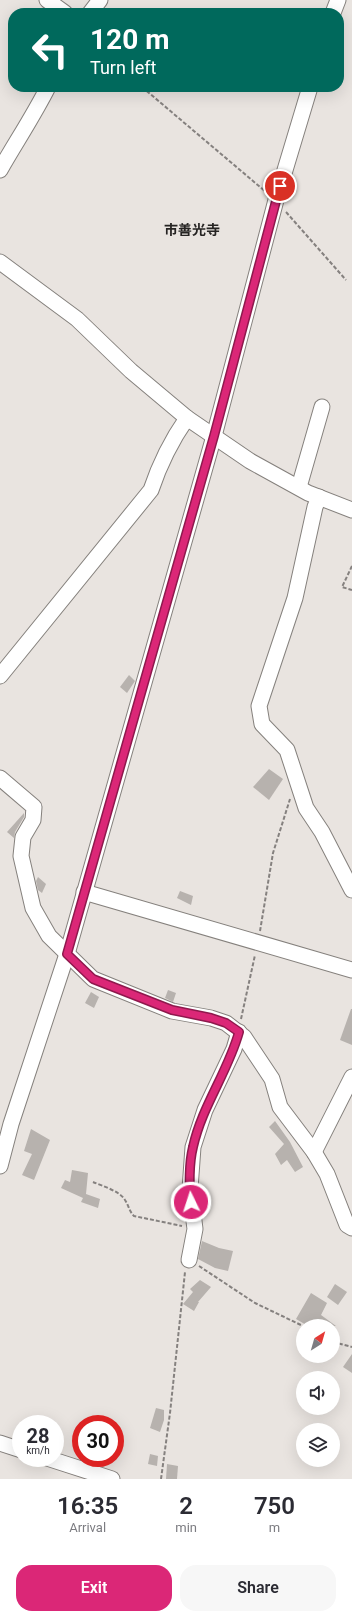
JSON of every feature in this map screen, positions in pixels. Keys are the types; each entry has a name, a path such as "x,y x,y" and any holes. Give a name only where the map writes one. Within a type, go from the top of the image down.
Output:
{"street":[{"path":"47,0 58,8"},
{"path":"94,8 100,0"},
{"path":"0,170 45,92"},
{"path":"0,1166 11,1124 67,954 214,436 276,200 308,92"},
{"path":"0,262 77,319 131,371 187,418 250,461 319,497 352,510"},
{"path":"299,487 322,407"},
{"path":"0,676 152,490 159,466 175,435 187,418"},
{"path":"319,497 315,507 295,598 259,706 262,724 287,750 306,808 322,832 352,890"},
{"path":"0,778 34,806 33,820 23,837 21,856 33,908 49,936 93,979 172,1010 211,1018 226,1023 239,1032 244,1037 272,1079 280,1107 314,1152 327,1174 347,1225 352,1228"},
{"path":"84,892 352,970"},
{"path":"189,1260 195,1229 190,1189 192,1147 205,1110 234,1050 239,1032"},
{"path":"314,1152 352,1077"},
{"path":"0,1443 12,1447"},
{"path":"64,1463 112,1479"}],"path":[{"path":"148,92 276,200 346,280"},
{"path":"352,566 342,587 352,590"},
{"path":"239,1032 258,943 273,853 296,779"},
{"path":"93,1182 118,1193 125,1199 129,1211 134,1216 195,1229"},
{"path":"160,1479 170,1413 184,1274 189,1260 255,1303 296,1323"},
{"path":"340,1344 352,1347"}],"building":[{"path":"129,675 135,681 127,693 120,687"},
{"path":"269,769 283,779 269,800 253,787"},
{"path":"24,813 24,817 15,832 14,838 7,832"},
{"path":"38,877 46,884 42,893 38,890 36,881"},
{"path":"180,891 193,896 191,905 177,898"},
{"path":"168,990 176,993 173,1002 165,998"},
{"path":"91,992 99,997 94,1008 85,1003"},
{"path":"352,1009 352,1045 340,1040"},
{"path":"275,1121 290,1142 303,1167 295,1172 287,1160 281,1165 275,1154 284,1144 269,1127"},
{"path":"31,1129 50,1140 34,1180 22,1175 32,1154 24,1151"},
{"path":"72,1170 88,1173 86,1194 100,1199 98,1208 81,1202 83,1198 61,1188 65,1180 70,1182"},
{"path":"202,1241 219,1248 233,1251 228,1271 215,1268 198,1259"},
{"path":"200,1280 211,1287 198,1302 194,1311 183,1304 193,1292 190,1289"},
{"path":"335,1284 347,1292 338,1305 327,1297"},
{"path":"311,1293 327,1303 321,1315 326,1319 296,1319"},
{"path":"352,1354 352,1373 343,1367"},
{"path":"156,1408 164,1410 164,1420 160,1432 150,1428"},
{"path":"150,1454 158,1456 157,1466 148,1464"},
{"path":"167,1464 178,1466 177,1479 166,1479"}],"district":[{"name":"市善光寺","path":"192,230"}],"route":[{"path":"191,1202 190,1189 192,1147 205,1110 234,1050 239,1032 226,1023 211,1018 172,1010 93,979 67,954 214,436 280,186"}]}
